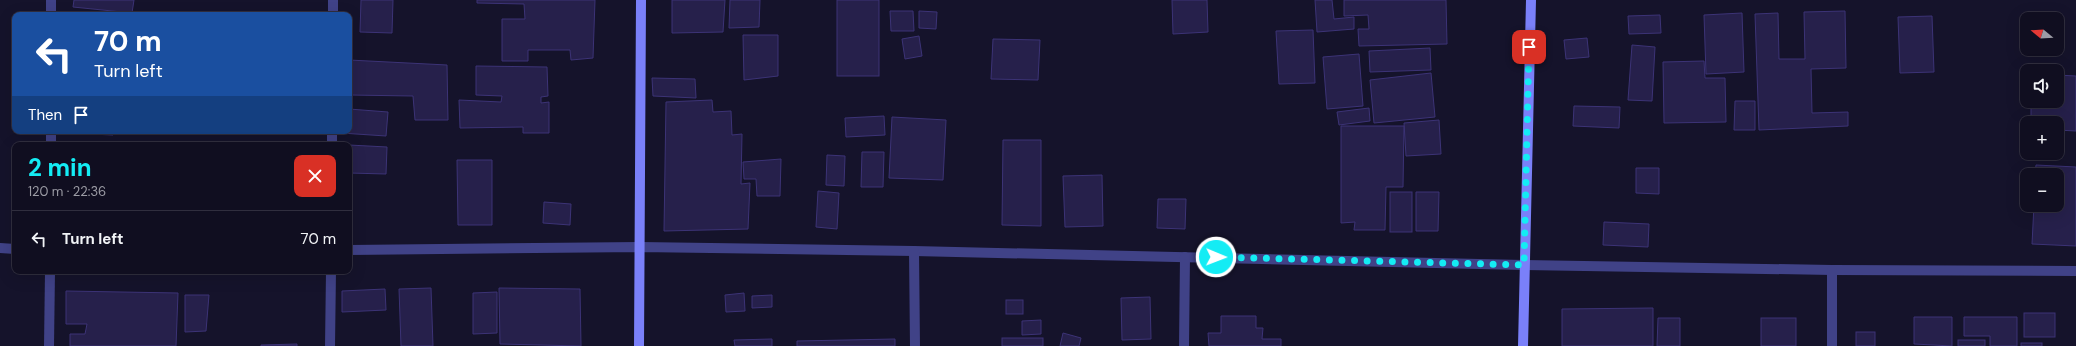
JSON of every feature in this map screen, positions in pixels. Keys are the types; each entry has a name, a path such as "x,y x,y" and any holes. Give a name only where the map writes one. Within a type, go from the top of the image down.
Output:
{"street":[{"path":"51,0 51,12"},
{"path":"333,0 333,12"},
{"path":"639,346 641,0"},
{"path":"1523,346 1531,0"},
{"path":"0,248 12,249"},
{"path":"352,250 640,248 914,251 1524,265 1832,270 2076,271"},
{"path":"914,251 914,346"},
{"path":"1184,346 1185,257"},
{"path":"1832,270 1832,346"},
{"path":"49,346 50,274"},
{"path":"330,346 331,274"}],"building":[{"path":"74,0 134,0 132,12 73,7"},
{"path":"361,0 393,0 392,33 360,32"},
{"path":"477,0 595,0 593,58 571,60 570,50 528,50 528,61 502,61 502,19 525,19 524,4 477,3"},
{"path":"672,0 725,0 723,32 672,33"},
{"path":"730,0 760,0 759,27 729,28"},
{"path":"837,0 879,0 879,76 837,76"},
{"path":"1172,0 1207,0 1208,32 1173,34"},
{"path":"1315,0 1332,0 1334,19 1354,17 1354,29 1317,32"},
{"path":"1344,0 1446,0 1447,44 1359,46 1358,29 1369,29 1368,15 1344,16"},
{"path":"890,11 913,11 914,31 891,31"},
{"path":"919,11 937,12 936,29 919,28"},
{"path":"1845,11 1846,68 1811,69 1812,113 1848,112 1848,126 1759,130 1755,14 1778,13 1779,59 1805,59 1804,12"},
{"path":"1742,13 1744,72 1706,74 1704,15"},
{"path":"1660,15 1661,33 1629,34 1628,16"},
{"path":"1932,16 1934,72 1900,73 1898,17"},
{"path":"1313,30 1315,83 1279,84 1276,31"},
{"path":"743,35 778,35 778,76 744,80"},
{"path":"919,36 922,56 905,59 902,39"},
{"path":"1587,38 1589,57 1566,59 1564,40"},
{"path":"993,39 1040,40 1038,80 991,79"},
{"path":"1632,45 1655,47 1652,101 1628,100"},
{"path":"1430,48 1431,70 1370,72 1369,51"},
{"path":"1359,54 1363,106 1327,109 1323,57"},
{"path":"352,60 447,65 448,120 415,120 413,96 352,95"},
{"path":"1704,61 1705,78 1725,78 1726,122 1664,123 1663,62"},
{"path":"476,66 547,67 548,96 541,97 541,103 549,102 549,133 523,133 523,127 460,128 459,100 501,102 502,96 476,95"},
{"path":"1431,73 1435,117 1374,123 1370,80"},
{"path":"2064,75 2076,76 2076,131 2064,130 2064,116 2031,116 2031,108 2064,108"},
{"path":"652,78 695,79 696,98 653,96"},
{"path":"712,100 713,112 731,111 732,135 742,134 741,184 750,183 748,229 664,231 666,102"},
{"path":"1735,101 1755,101 1755,130 1734,130"},
{"path":"1574,106 1620,107 1619,128 1573,126"},
{"path":"1369,108 1370,121 1339,125 1337,112"},
{"path":"352,109 388,112 386,136 352,134"},
{"path":"884,116 885,135 846,137 845,118"},
{"path":"892,117 946,120 943,180 889,178"},
{"path":"1439,120 1441,154 1406,156 1404,123"},
{"path":"1341,126 1404,126 1403,187 1386,187 1385,230 1354,230 1355,222 1341,223"},
{"path":"91,134 113,134 113,135"},
{"path":"1003,140 1041,140 1041,226 1002,225"},
{"path":"352,145 387,147 386,174 352,173"},
{"path":"862,152 884,152 883,187 861,187"},
{"path":"827,155 845,156 844,186 826,185"},
{"path":"781,159 780,196 757,196 756,179 744,179 743,162"},
{"path":"457,160 492,160 492,225 458,225"},
{"path":"2036,165 2076,167 2076,246 2032,244 2034,212 2064,212 2064,168 2036,168"},
{"path":"1636,168 1659,168 1659,194 1636,193"},
{"path":"1102,175 1103,226 1065,227 1063,176"},
{"path":"818,191 839,193 837,229 816,227"},
{"path":"1390,192 1412,192 1412,232 1390,232"},
{"path":"1416,192 1439,192 1438,231 1416,231"},
{"path":"1158,199 1186,199 1185,229 1157,228"},
{"path":"544,202 571,204 570,225 543,223"},
{"path":"1604,222 1649,224 1648,247 1603,245"},
{"path":"431,288 433,346 401,346 399,289"},
{"path":"499,288 580,289 581,346 500,344"},
{"path":"385,289 386,310 342,312 342,291"},
{"path":"66,291 178,293 176,346 70,346 70,334 85,334 87,324 66,324"},
{"path":"497,292 497,333 473,334 473,293"},
{"path":"744,293 745,311 726,312 725,295"},
{"path":"185,295 209,295 206,331 185,332"},
{"path":"772,295 772,307 752,308 752,296"},
{"path":"1150,297 1151,339 1122,340 1121,298"},
{"path":"1006,300 1023,300 1023,314 1006,314"},
{"path":"1653,308 1653,346 1562,346 1562,309"},
{"path":"2024,313 2055,313 2055,337 2024,337"},
{"path":"1221,316 1256,316 1256,328 1263,328 1262,339 1281,339 1281,346 1209,346 1208,333 1221,333"},
{"path":"1914,317 1952,317 1952,346 1914,344"},
{"path":"1964,317 2017,317 2017,346 1990,346 1990,336 1964,336"},
{"path":"1658,318 1680,318 1680,346 1657,346"},
{"path":"1761,318 1796,318 1796,346 1761,346"},
{"path":"1041,320 1041,334 1022,335 1022,321"},
{"path":"1856,332 1875,332 1875,346 1856,346"},
{"path":"1063,333 1081,338 1079,346 1060,346"},
{"path":"1002,338 1043,338 1043,346 1002,346"},
{"path":"772,339 772,346 735,346 734,340"},
{"path":"895,339 895,346 797,346 797,341"},
{"path":"1958,340 1985,340 1985,346 1958,346"},
{"path":"2021,343 2042,343 2042,346 2021,346"},
{"path":"297,344 297,346 261,346 261,345"}],"route":[{"path":"1216,257 1524,265 1529,47"}]}
